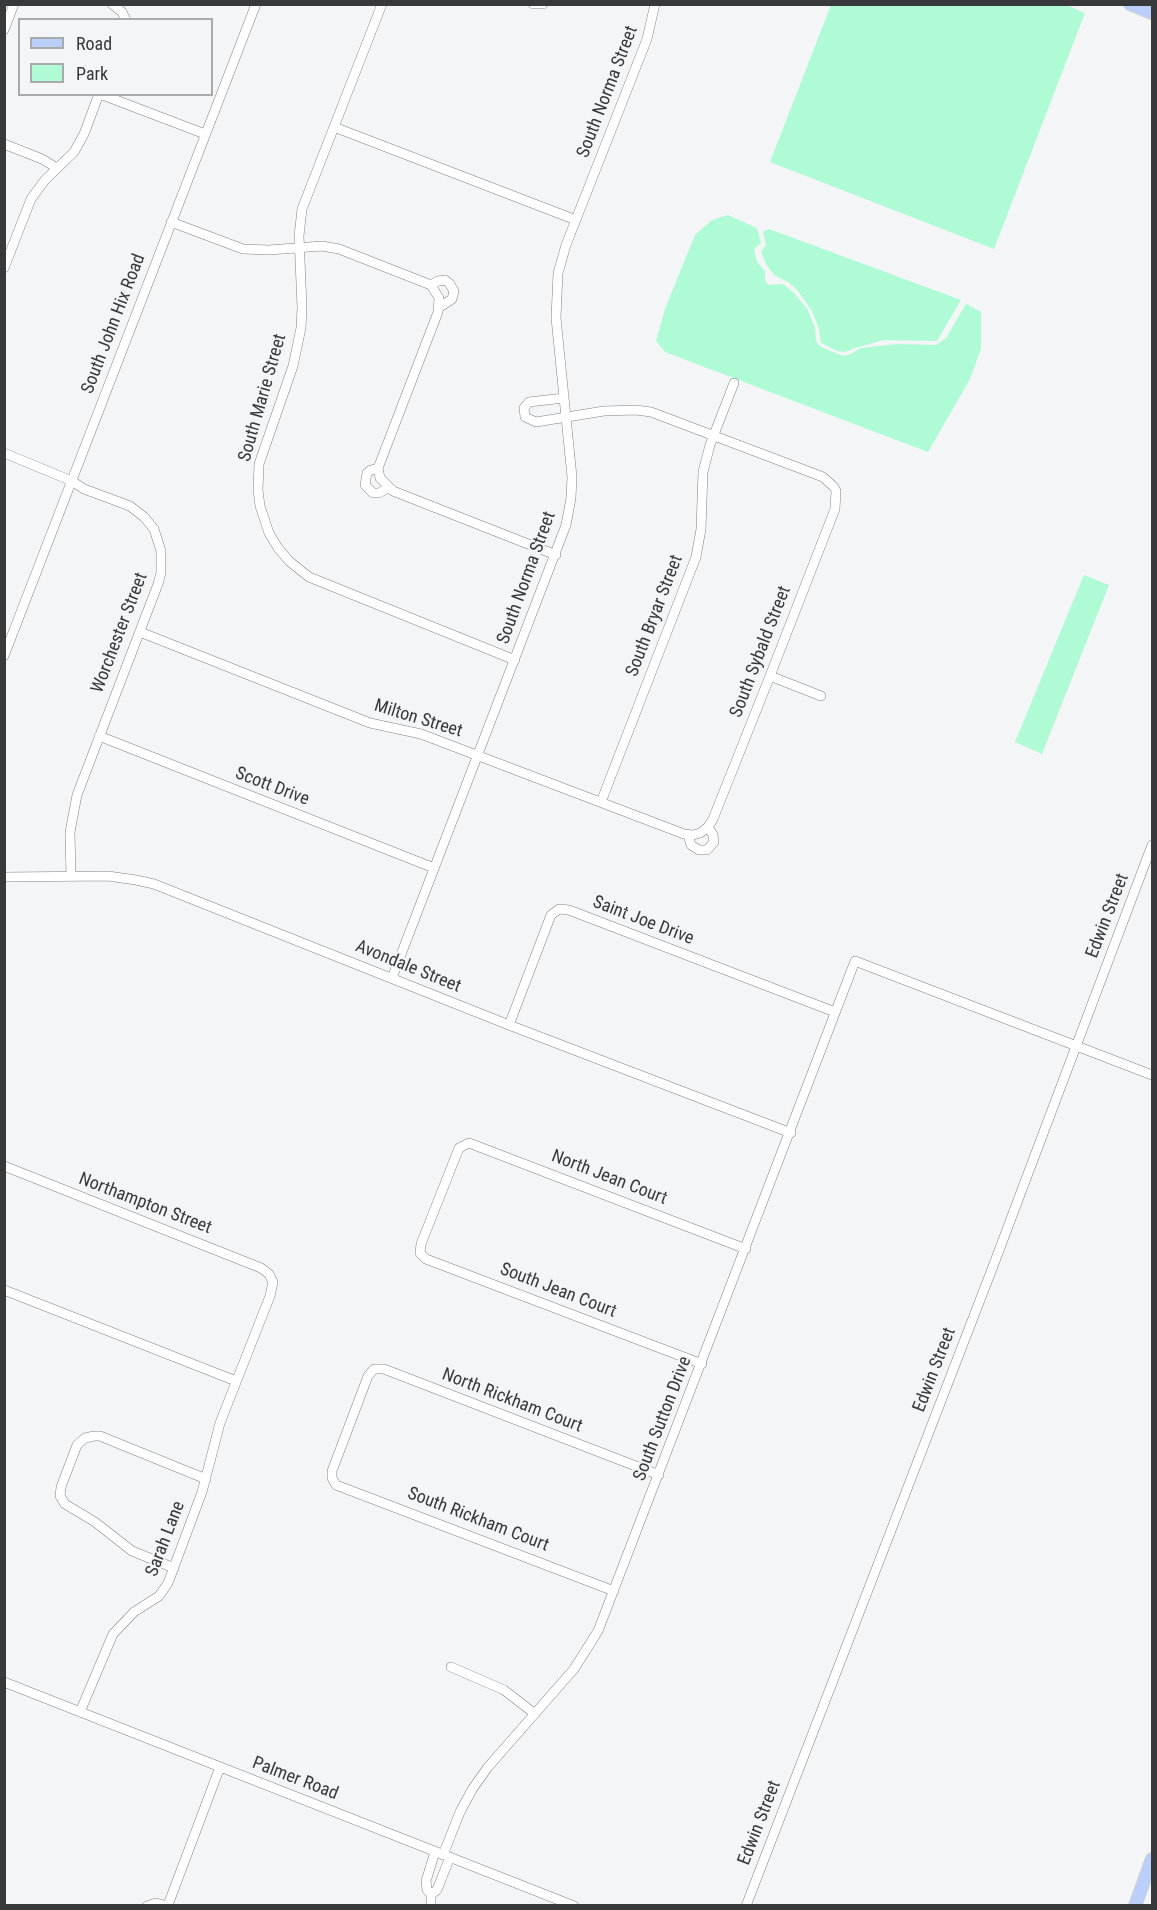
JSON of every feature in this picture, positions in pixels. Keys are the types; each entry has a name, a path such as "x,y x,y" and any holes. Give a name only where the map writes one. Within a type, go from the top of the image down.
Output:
{"main road":[{"path":"1130,4 1152,13"},
{"path":"1135,1905 1152,1859"}],"street":[{"path":"4,30 14,4"},
{"path":"112,4 126,18"},
{"name":"South John Hix Road","path":"4,656 256,4"},
{"name":"South Marie Street","path":"382,4 302,210 299,247 302,307 298,348 288,386 263,451 258,474 260,506 269,533 289,561 317,581 515,660"},
{"path":"533,4 543,4"},
{"name":"South Norma Street","path":"392,978 566,525 572,492 571,462 555,318 556,294 562,259 643,48 655,4"},
{"path":"6,262 32,200 45,180 74,152 81,141 99,96"},
{"path":"105,96 205,135"},
{"path":"334,127 576,220"},
{"path":"4,144 42,159 57,168"},
{"path":"171,222 243,249 269,250 322,246 339,249 431,285 437,293 440,307 378,468 380,478 388,488 556,555"},
{"path":"431,285 446,280 454,291 452,299 440,307"},
{"name":"South Bryar Street","path":"601,802 696,557 701,529 703,472 734,383"},
{"path":"564,398 531,401 525,405 524,413 527,419 536,423 579,414 636,410 661,416 714,435"},
{"name":"South Sybald Street","path":"707,850 714,842 713,835 704,830 713,819 770,676 835,509 837,496 834,487 823,477 714,435"},
{"name":"Worchester Street","path":"4,453 72,481 84,489 130,506 154,529 161,551 161,573 74,807 70,832 71,876"},
{"path":"378,468 367,473 365,485 373,492 379,493 388,488"},
{"name":"Milton Street","path":"140,632 370,723 422,734 688,835 691,845 699,850 707,850"},
{"path":"770,676 820,696"},
{"name":"Scott Drive","path":"99,736 434,868"},
{"path":"688,835 704,830"},
{"name":"Edwin Street","path":"746,1905 1077,1046 1152,845"},
{"name":"Avondale Street","path":"4,876 120,877 154,884 791,1133"},
{"name":"Saint Joe Drive","path":"509,1024 550,915 559,909 569,910 835,1012"},
{"name":"South Sutton Drive","path":"443,1855 460,1812 473,1788 488,1767 574,1669 591,1644 659,1476 855,961 1077,1046"},
{"path":"1077,1046 1152,1076"},
{"name":"North Jean Court","path":"424,1236 460,1146 472,1143 746,1249"},
{"name":"Northampton Street","path":"4,1167 261,1268 271,1277 273,1289 236,1381"},
{"name":"South Jean Court","path":"424,1236 420,1253 426,1259 702,1364"},
{"path":"4,1290 236,1381"},
{"name":"North Rickham Court","path":"332,1478 332,1471 370,1372 379,1368 659,1476"},
{"name":"Sarah Lane","path":"80,1712 113,1634 127,1618 165,1590 206,1479 220,1423 236,1381"},
{"path":"174,1568 132,1551 95,1522 65,1504 60,1496 61,1487 77,1446 85,1438 94,1436 100,1436 206,1479"},
{"name":"South Rickham Court","path":"332,1478 340,1486 614,1591"},
{"path":"451,1667 504,1690 535,1714"},
{"name":"Palmer Road","path":"4,1682 574,1905"},
{"path":"147,1905 156,1902 168,1905 220,1767"},
{"path":"431,1905 431,1894 427,1890 426,1881 443,1855"},
{"path":"431,1894 437,1890 443,1855"}],"green space":[{"path":"1064,4 1085,13 994,249 770,162 831,5"},
{"path":"728,215 757,228 761,243 754,249 757,262 765,271 765,280 768,285 783,284 795,294 808,310 815,328 816,341 821,347 843,356 860,348 897,344 936,345 946,338 966,304 981,312 981,349 970,379 928,452 665,352 656,341 665,309 695,235 712,220"},
{"path":"769,229 961,300 937,341 884,340 845,352 837,351 821,343 819,329 812,311 798,291 788,282 774,275 766,264 761,252 766,245 763,232"},
{"path":"1084,575 1109,585 1042,754 1015,742"}]}
